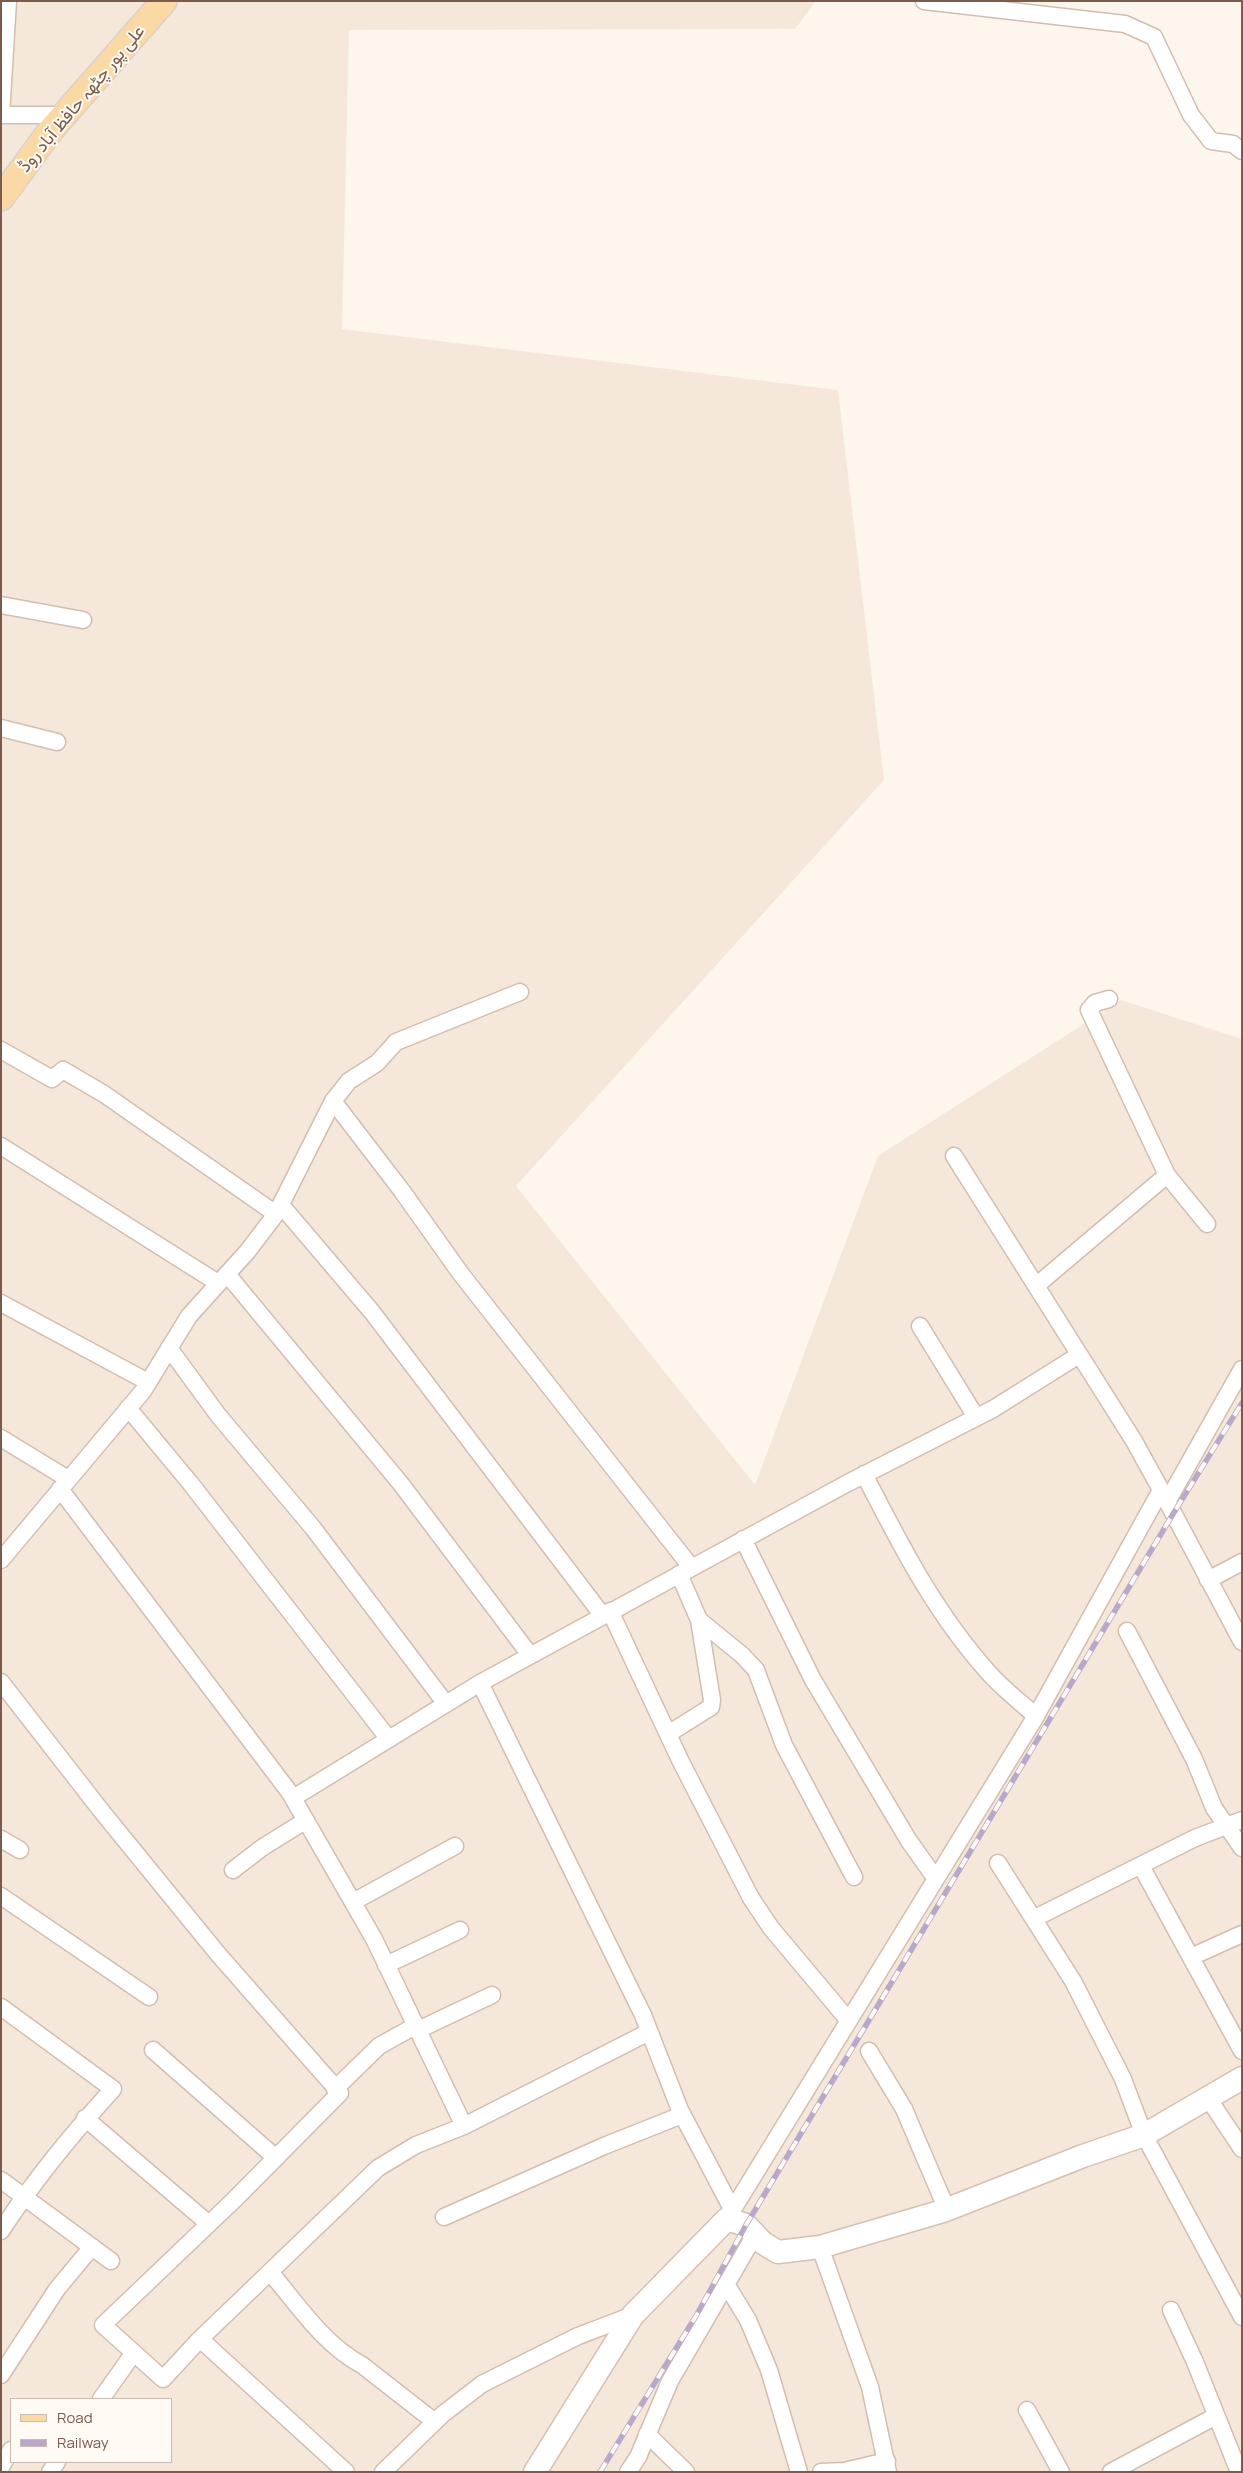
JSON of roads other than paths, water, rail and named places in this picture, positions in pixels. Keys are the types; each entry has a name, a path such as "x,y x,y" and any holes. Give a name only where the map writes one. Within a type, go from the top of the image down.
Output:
{"main road":[{"name":"علی پور چٹھہ حافظ آباد روڈ","path":"1,198 64,115 164,1"}],"street":[{"path":"8,1 1,114 64,115"},
{"path":"924,1 1125,24 1139,29 1154,37 1191,115 1211,141 1233,144 1242,151"},
{"path":"1,605 83,620"},
{"path":"1,728 56,742"},
{"path":"1,1560 128,1408 148,1382 189,1316 223,1279 279,1210 333,1101 349,1081 377,1063 396,1042 520,992"},
{"path":"1109,999 1095,1002 1089,1010 1167,1175 1206,1224"},
{"path":"1,1050 52,1079 63,1070 104,1094 279,1210 378,1319 607,1614 751,1898 771,1928 849,2021"},
{"path":"333,1101 685,1571 699,1620 712,1700 711,1708 668,1734"},
{"path":"1,1146 223,1279 401,1484 530,1656"},
{"path":"954,1156 1134,1441 1242,1642"},
{"path":"1037,1285 1167,1175"},
{"path":"1,1303 148,1382"},
{"path":"920,1326 976,1417"},
{"path":"169,1348 218,1415 313,1528 446,1704"},
{"path":"293,1798 480,1683 864,1474 976,1417 1079,1355"},
{"path":"535,2472 633,2315 729,2214 1036,1716 1164,1496 1241,1373"},
{"path":"128,1408 191,1484 388,1738"},
{"path":"1,1438 64,1484 293,1798 386,1965 464,2126"},
{"path":"864,1474 912,1568 944,1617 989,1674 1036,1716"},
{"path":"744,1539 813,1680 909,1841 936,1879"},
{"path":"1208,1580 1242,1562"},
{"path":"699,1620 742,1655 756,1670 784,1745 854,1877"},
{"path":"1128,1631 1194,1759 1214,1808 1234,1823 1242,1848"},
{"path":"1,1682 103,1813 218,1954 340,2093 209,2224 103,2325 163,2379 200,2339 378,2168 416,2145 464,2126 649,2032"},
{"path":"480,1683 649,2032 682,2115 729,2214 756,2233 763,2243 778,2252 820,2247 947,2210 1083,2156 1144,2135 1242,2078"},
{"path":"233,1870 263,1846 305,1821"},
{"path":"1035,1918 1195,1838 1234,1823"},
{"path":"1,1839 20,1850"},
{"path":"352,1902 455,1846"},
{"path":"998,1864 1035,1918 1073,1981 1123,2079 1144,2135 1196,2227 1242,2317"},
{"path":"1141,1866 1242,2051"},
{"path":"1,1896 149,1997"},
{"path":"386,1965 460,1930"},
{"path":"1191,1957 1242,1934"},
{"path":"335,2089 379,2046 492,1995"},
{"path":"1,2007 113,2089 85,2118 24,2195 1,2231"},
{"path":"153,2050 276,2158"},
{"path":"869,2051 904,2109 947,2210"},
{"path":"1208,2098 1242,2149"},
{"path":"444,2217 604,2146 682,2115"},
{"path":"85,2118 209,2224"},
{"path":"1,2180 24,2195 111,2262"},
{"path":"628,2472 638,2457 670,2381 756,2233"},
{"path":"1,2375 57,2289 92,2247"},
{"path":"820,2247 870,2387 887,2467 821,2472"},
{"path":"270,2272 310,2321 350,2359 362,2365 435,2422"},
{"path":"726,2284 748,2320 769,2370 798,2472"},
{"path":"1171,2310 1196,2362 1239,2472"},
{"path":"383,2472 435,2422 482,2384 578,2336 633,2315"},
{"path":"200,2339 346,2472"},
{"path":"109,2396 133,2354"},
{"path":"1027,2410 1061,2472"},
{"path":"1121,2470 1216,2416"},
{"path":"647,2434 686,2472"},
{"path":"1,2467 10,2452"}],"railway":[{"path":"600,2472 696,2316 746,2225 1173,1514 1242,1403"}]}
